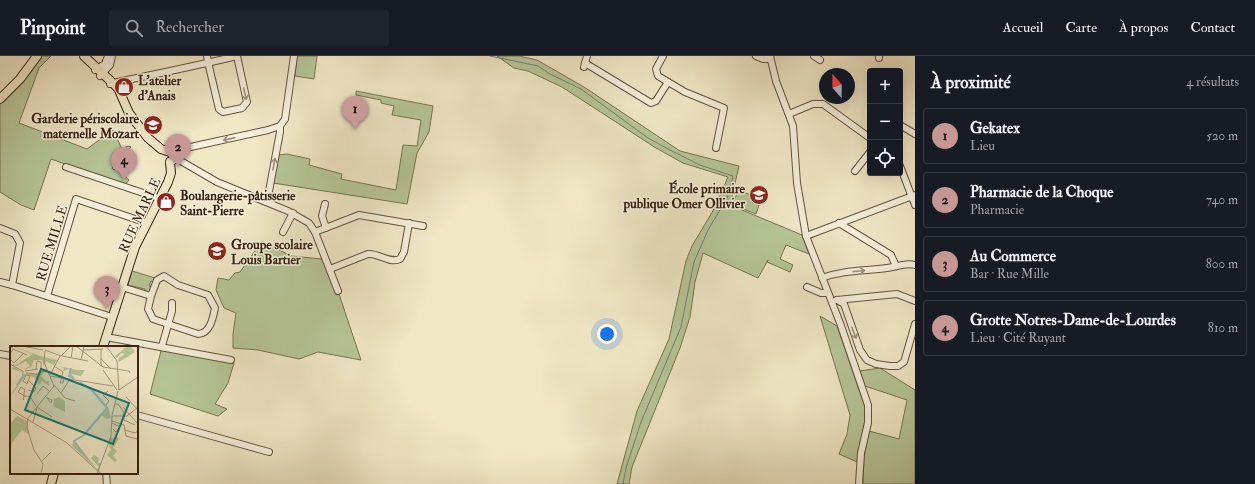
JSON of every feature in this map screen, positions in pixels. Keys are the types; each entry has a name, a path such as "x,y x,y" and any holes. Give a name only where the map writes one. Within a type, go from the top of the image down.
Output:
{"main road":[{"path":"0,100 20,79 36,56"},
{"path":"79,56 120,92 126,108 141,130 156,146 170,156"},
{"path":"84,56 98,72"},
{"name":"RUE MARLE","path":"103,346 135,247 161,199 170,178 170,156"},
{"path":"50,484 54,474"}],"street":[{"path":"98,72 105,64 108,56"},
{"path":"98,72 110,65 112,56"},
{"path":"111,84 208,59 237,56 247,102 242,108 223,112 219,109 208,59"},
{"path":"267,202 280,126 286,116 294,56"},
{"path":"663,56 656,73 685,92 724,108 716,148"},
{"path":"756,56 763,59 770,58 776,81 789,114 794,135 797,183 806,236 828,293 834,300 868,409 868,429 860,457 859,484"},
{"path":"814,56 820,60"},
{"path":"586,62 651,103 656,102 668,82"},
{"path":"789,114 813,104 823,104 867,136"},
{"path":"280,126 177,150 170,156 217,182 292,213 309,223 315,232 338,291"},
{"path":"903,127 915,134"},
{"path":"855,171 867,156"},
{"path":"66,167 161,199"},
{"path":"903,172 914,196 915,205"},
{"path":"806,236 914,196"},
{"name":"RUE MILLE","path":"47,296 76,199 147,223"},
{"path":"325,204 322,216 326,228"},
{"path":"283,232 292,213"},
{"path":"315,232 359,215 423,226"},
{"path":"330,269 368,254 375,254 392,260 400,259 404,252 409,223"},
{"path":"839,223 891,255 896,266"},
{"path":"0,228 15,234 20,243 12,285"},
{"path":"822,278 839,273 896,266 907,263 915,265"},
{"path":"164,276 178,285 207,294 210,297 215,310 208,329 204,333 198,334 152,318 148,309 151,296 157,280 164,276"},
{"name":"RUE MILLE","path":"0,282 112,317"},
{"path":"122,287 151,296"},
{"path":"807,287 821,293 828,293"},
{"path":"834,300 900,294 915,301"},
{"path":"834,300 844,304 861,352 872,363 895,366 904,362 915,324"},
{"path":"162,346 172,311 172,303"},
{"path":"106,337 162,346 231,360"},
{"path":"0,354 10,356"},
{"path":"138,415 269,452"},
{"path":"106,474 107,484"}],"green space":[{"path":"32,56 51,56 39,68 19,123 87,149 113,130 122,149 128,146 131,147 112,168 114,170 116,168 129,180 125,185 51,159 34,210 21,205 0,192 0,95 14,82"},
{"path":"297,56 317,56 314,79 295,76"},
{"path":"497,56 519,56 537,60 584,87 680,151 739,166 730,205 802,235 809,254 786,245 780,259 793,265 790,272 767,262 768,260 758,278 703,253 695,282 690,317 680,348 632,467 629,484 617,484 637,411 669,339 686,261 692,246 714,209 728,177 683,163 656,148 562,87 528,71 514,68"},
{"path":"356,91 433,106 429,132 417,153 407,204 273,183 278,155 287,154 310,159 309,165 342,174 341,179 396,190 403,145 417,146 421,120 392,115 394,106 381,103 381,100 356,95"},
{"path":"738,190 761,199 756,214 733,205"},
{"path":"262,241 291,256 322,259 339,294 361,360 318,352 299,359 258,350 233,348 236,313 224,308 216,290 218,278 229,280 235,273 240,272"},
{"path":"132,271 155,278 154,282 151,281 149,286 153,287 149,292 144,292 145,289 128,285"},
{"path":"820,316 837,326 865,407 864,428 857,462 839,454 847,434 850,415"},
{"path":"162,347 234,363 228,383 215,404 227,409 218,416 150,394"},
{"path":"880,368 915,390 915,484 863,484 864,458 869,431 899,439 907,400 865,386 860,371"}],"waterway":[{"path":"490,56 538,66 550,74 581,89 648,138 700,165 733,176 727,198 708,230 694,262 681,327 641,422 626,468 623,484"}],"place":[{"name":"L'atelier d'Anais","path":"124,87"},
{"name":"Garderie périscolaire maternelle Mozart","path":"153,125"},
{"name":"Gekatex","path":"355,129"},
{"name":"Pharmacie de la Choque","path":"178,167"},
{"name":"Grotte Notres-Dame-de-Lourdes","path":"124,180"},
{"name":"École primaire publique Omer Ollivier","path":"759,195"},
{"name":"Boulangerie-pâtisserie Saint-Pierre","path":"166,202"},
{"name":"Groupe scolaire Louis Bartier","path":"217,251"},
{"name":"Au Commerce","path":"107,309"}]}
